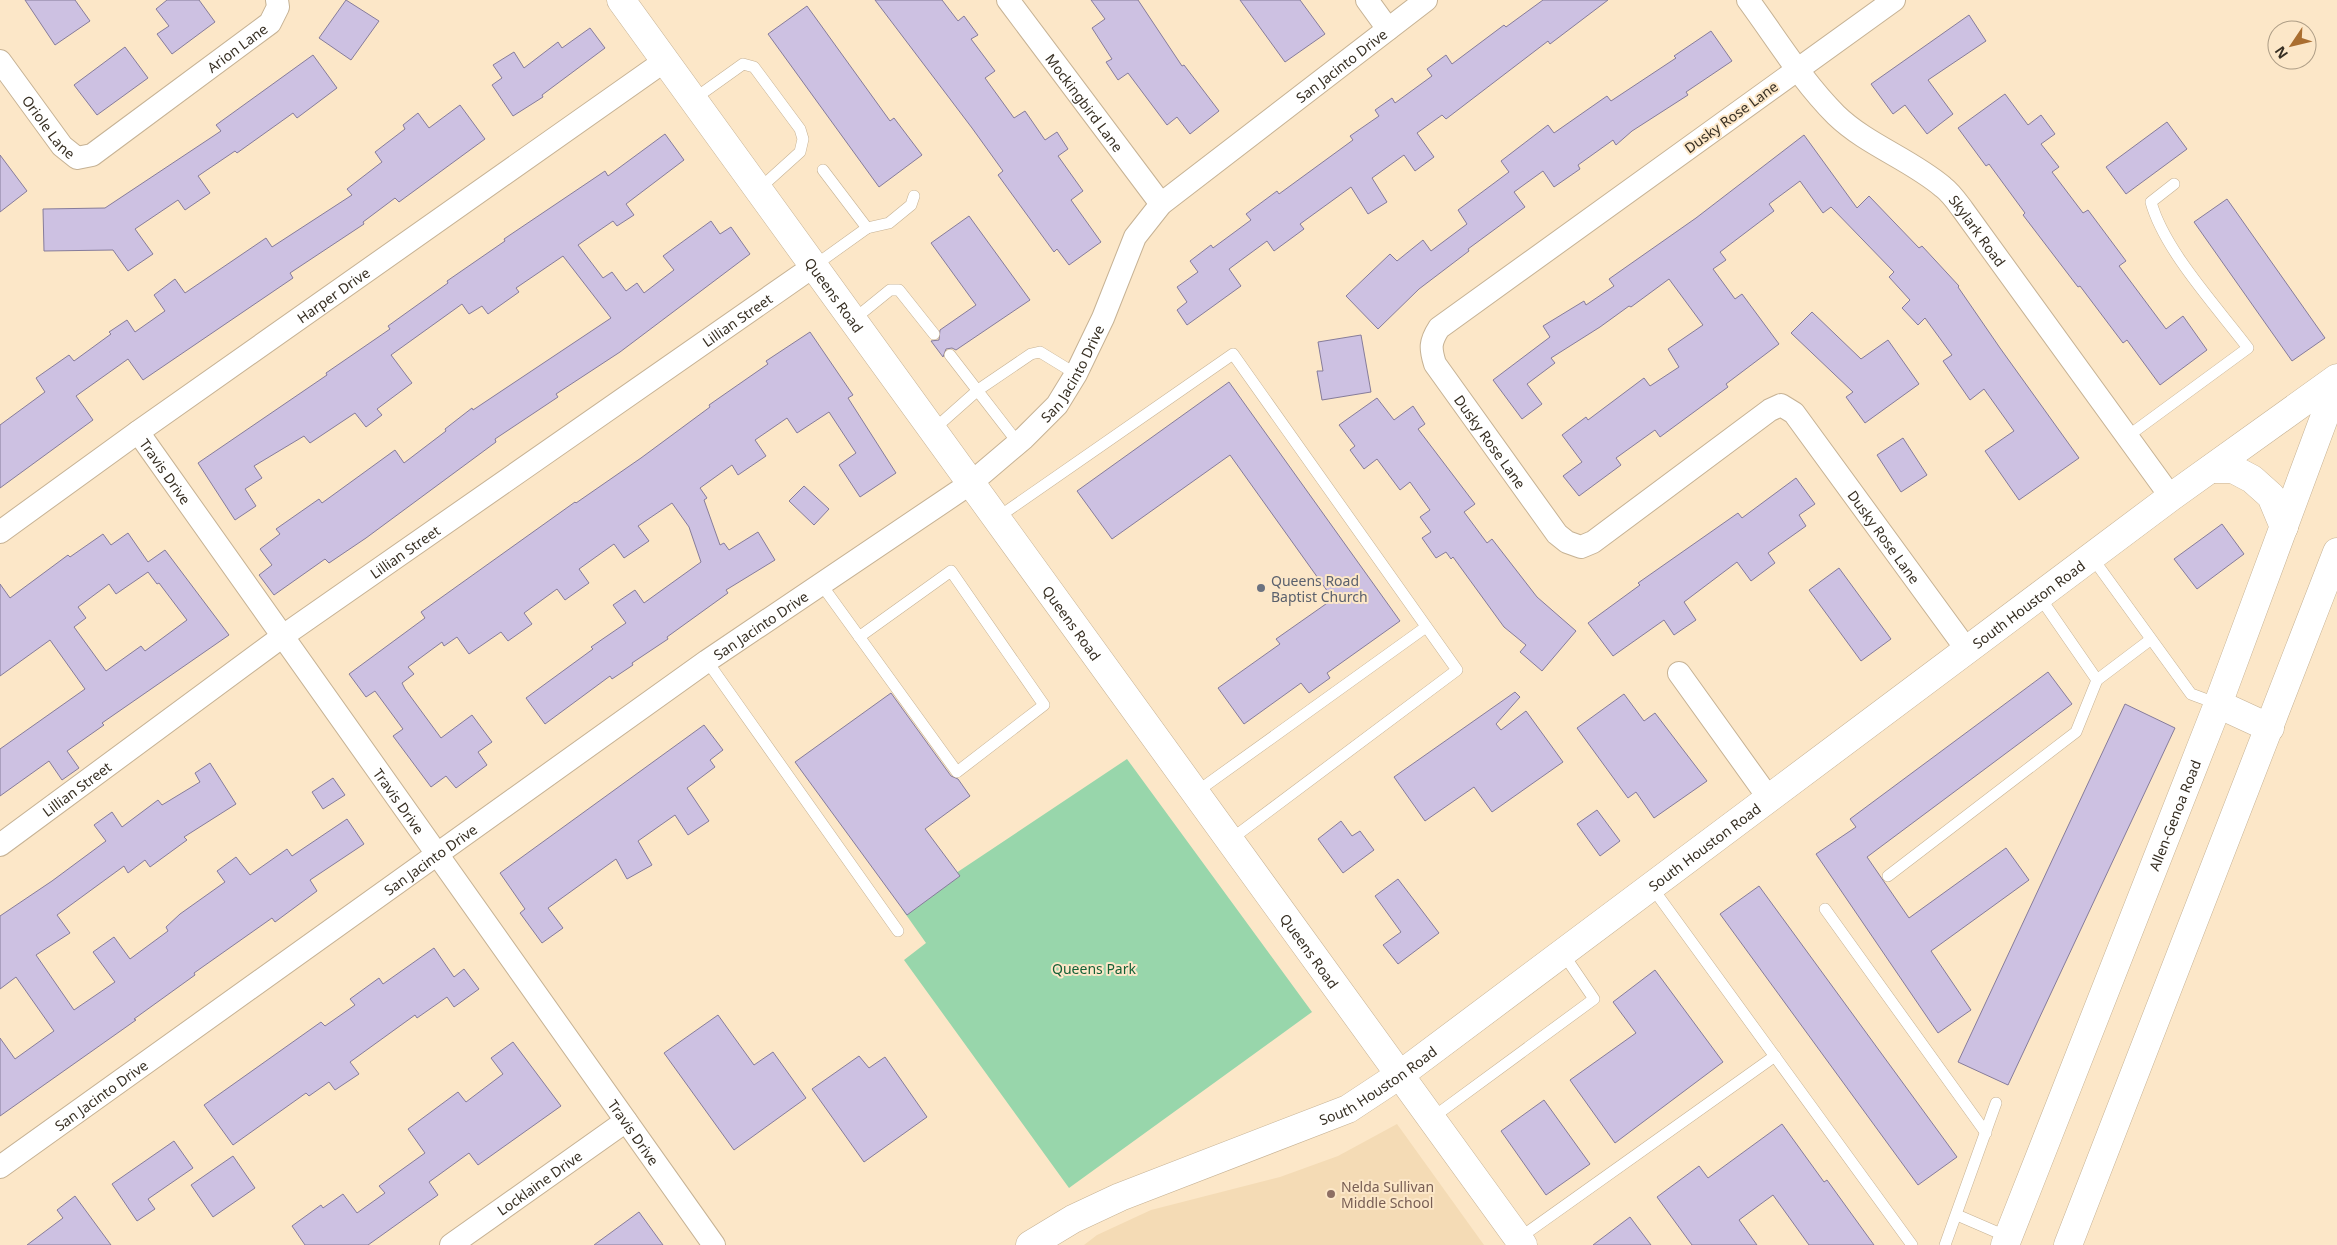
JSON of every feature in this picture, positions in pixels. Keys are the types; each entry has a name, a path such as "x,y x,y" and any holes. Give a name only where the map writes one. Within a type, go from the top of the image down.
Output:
{"street":[{"name":"Arion Lane","path":"184,86 270,23 278,8 277,0"},
{"name":"Queens Road","path":"621,0 1521,1242"},
{"name":"Mockingbird Lane","path":"1008,0 1160,204"},
{"path":"1367,0 1388,28"},
{"name":"San Jacinto Drive","path":"0,1167 436,853 707,661 971,482 1018,443 1056,404 1076,374 1103,318 1135,237 1160,204 1426,0"},
{"name":"Skylark Road","path":"1748,0 1798,69 1836,115 1864,138 1920,170 1944,188 1964,210 2171,497"},
{"name":"Dusky Rose Lane","path":"1894,0 1439,328 1430,341 1431,352 1435,364 1557,534 1567,542 1581,547 1593,542 1770,410 1782,406 1794,413 1968,650"},
{"name":"Harper Drive","path":"0,532 138,432 666,60"},
{"name":"Oriole Lane","path":"0,61 62,146 77,158 92,155 184,86"},
{"name":"Lillian Street","path":"0,845 283,636 814,266"},
{"name":"South Houston Road","path":"1030,1245 1073,1219 1120,1197 1348,1109 1401,1074 1768,797 1968,650 2171,497 2337,378"},
{"name":"Allen-Genoa Road","path":"2014,1242 2218,704 2337,383"},
{"name":"Travis Drive","path":"138,432 714,1245"},
{"path":"2211,469 2233,469 2252,479 2271,496 2284,527"},
{"path":"2068,1245 2337,552"},
{"path":"1679,673 1768,797"},
{"path":"2218,704 2270,728"},
{"name":"Locklaine Drive","path":"451,1245 626,1121"}],"lane":[{"path":"694,99 743,64 754,67 800,129 803,139 800,152 759,189"},
{"path":"823,170 867,228"},
{"path":"2128,436 2248,348 2170,244 2156,220 2151,202 2174,184"},
{"path":"814,266 867,228 889,223 911,205 914,196"},
{"path":"853,320 890,290 899,290 934,334"},
{"path":"933,430 978,390 1031,354 1040,352 1076,374"},
{"path":"996,518 1233,354 1457,670 1230,840"},
{"path":"950,355 1018,443"},
{"path":"2092,556 2150,640 2191,694 2218,704"},
{"path":"821,584 859,637 957,772 1044,705 951,571 859,637"},
{"path":"2039,596 2097,680"},
{"path":"1195,793 1426,627"},
{"path":"1888,876 2076,732 2097,680 2150,640"},
{"path":"707,661 898,931"},
{"path":"1651,886 1912,1245"},
{"path":"1825,909 1986,1133"},
{"path":"1432,1118 1594,999 1562,952"},
{"path":"1521,1242 1775,1056"},
{"path":"1945,1245 1996,1103"},
{"path":"1957,1215 2014,1242"}],"shaded area":[{"name":"Nelda Sullivan Middle School","path":"1397,1124 1484,1245 1084,1245 1097,1235 1151,1210 1280,1177 1338,1156"}],"green space":[{"name":"Queens Park","path":"1127,759 1312,1012 1069,1188 904,960 926,943 902,909"}],"building":[{"path":"25,0 75,0 90,21 55,45"},
{"path":"167,0 199,0 215,22 172,54 157,34 169,26 156,9"},
{"path":"346,0 379,21 351,60 319,38"},
{"path":"875,0 942,0 958,21 964,16 978,35 971,39 995,71 985,78 1014,118 1025,111 1045,140 1057,132 1068,149 1058,156 1083,191 1071,200 1101,242 1069,265 1057,249 1054,252 998,175 1003,171"},
{"path":"1091,0 1138,0 1182,66 1184,65 1219,111 1190,134 1177,117 1167,125 1128,73 1118,80 1106,62 1112,59 1092,28 1105,19"},
{"path":"1240,0 1300,0 1325,34 1285,62"},
{"path":"1543,0 1608,0 1550,44 1548,41 1446,119 1442,115 1417,133 1434,157 1415,171 1404,155 1372,178 1387,202 1368,214 1351,187 1300,224 1304,229 1274,251 1267,241 1229,269 1241,286 1187,325 1177,310 1187,302 1177,287 1198,272 1190,261 1211,245 1213,248 1251,220 1246,214 1277,191 1279,194 1353,140 1350,136 1379,116 1375,110 1392,98 1395,103 1432,76 1427,69 1446,55 1452,64 1504,25 1506,27"},
{"path":"807,6 890,121 894,118 922,155 879,187 768,34"},
{"path":"1969,15 1986,41 1928,80 1953,114 1927,134 1905,105 1893,114 1871,84"},
{"path":"590,28 605,48 542,95 543,97 513,116 492,85 502,78 493,65 514,52 524,68 558,42 562,48"},
{"path":"1711,31 1732,61 1686,92 1688,95 1632,131 1616,145 1613,140 1578,165 1580,169 1554,187 1543,171 1514,192 1525,207 1468,249 1469,251 1419,289 1378,329 1346,296 1390,254 1397,261 1423,240 1431,251 1467,224 1458,210 1509,172 1501,161 1548,125 1554,133 1607,96 1611,101 1676,58 1674,56"},
{"path":"125,47 148,78 97,115 74,85"},
{"path":"313,55 337,88 297,118 293,113 237,153 235,151 198,176 210,193 185,210 178,200 135,229 153,254 128,271 113,250 44,251 43,209 105,208 221,131 216,125"},
{"path":"2005,94 2028,125 2041,115 2055,134 2041,144 2059,167 2052,172 2083,213 2088,210 2126,261 2119,266 2166,329 2183,316 2207,350 2160,385 2127,340 2123,343 2080,286 2078,287 2023,215 2025,213 1989,164 1986,166 1958,128"},
{"path":"460,105 485,139 399,202 395,198 363,222 364,224 290,273 293,278 143,380 128,359 76,396 93,420 0,488 0,425 45,392 36,378 69,355 74,361 111,334 109,332 127,320 135,332 165,311 154,295 175,279 185,293 266,238 272,247 352,195 347,189 382,162 375,152 405,129 403,125 418,113 429,128"},
{"path":"2167,122 2187,149 2126,194 2106,167"},
{"path":"665,134 684,160 626,204 634,215 617,226 613,221 578,245 603,278 612,272 626,291 637,283 644,293 674,270 663,256 711,221 720,234 731,227 750,254 620,352 556,394 558,397 495,439 496,442 366,538 329,563 325,559 274,595 259,575 272,565 260,549 280,534 276,529 319,499 322,503 395,450 404,463 446,431 445,429 472,408 473,410 611,318 563,256 516,288 519,292 488,314 482,306 469,314 462,304 391,355 412,383 377,409 382,415 366,427 355,413 310,443 304,436 254,466 262,478 245,489 256,506 235,520 198,463 327,375 326,373 390,329 388,326 448,283 447,281 505,241 504,239 605,171 608,176"},
{"path":"1804,135 1857,208 1869,196 1919,248 1922,246 1959,286 2000,348 2079,458 2019,500 1985,451 2014,431 1984,389 1970,400 1943,361 1952,355 1925,318 1918,325 1902,308 1910,300 1889,277 1894,272 1831,207 1823,213 1800,181 1769,204 1774,211 1720,252 1726,260 1713,269 1735,299 1742,294 1779,344 1726,384 1728,387 1660,437 1655,430 1616,458 1621,465 1579,496 1563,476 1582,462 1562,435 1586,417 1588,420 1644,378 1650,386 1679,367 1668,349 1703,325 1669,279 1631,307 1629,306 1551,358 1555,363 1527,384 1542,404 1522,419 1493,380 1550,337 1543,326 1584,301 1586,305 1614,286 1609,279 1696,218"},
{"path":"0,155 27,191 0,212"},
{"path":"2227,199 2325,338 2292,361 2194,222"},
{"path":"969,216 1030,300 956,350 952,348 946,349 943,357 931,341 939,340 940,330 976,305 931,243"},
{"path":"1812,312 1861,359 1888,340 1919,384 1865,423 1846,397 1853,392 1791,333"},
{"path":"810,332 853,395 848,398 896,473 860,497 839,465 856,453 829,412 797,433 787,418 755,440 766,456 738,475 732,465 700,488 707,498 704,500 720,545 724,543 729,550 758,532 775,560 726,590 728,593 667,637 668,639 632,663 633,665 612,679 610,676 545,724 526,698 593,649 591,647 626,623 613,605 635,590 644,603 701,562 689,527 672,503 638,526 649,541 624,558 614,544 579,569 589,583 565,600 557,589 524,613 532,624 508,641 501,632 469,654 457,637 444,646 442,642 408,667 414,674 402,683 405,689 441,738 472,715 492,742 478,752 487,765 456,788 446,776 431,787 393,736 403,729 375,691 366,697 349,674 425,618 421,612 575,502 641,458 710,407 709,405 768,364 766,361"},
{"path":"1361,335 1371,392 1322,400 1317,371 1323,371 1318,342"},
{"path":"1229,382 1400,621 1327,673 1330,678 1309,693 1301,683 1244,724 1218,688 1280,644 1276,639 1333,599 1230,455 1112,539 1077,491"},
{"path":"1377,398 1394,420 1413,406 1425,424 1418,429 1475,504 1464,512 1487,543 1492,539 1537,597 1576,631 1542,671 1520,652 1526,645 1504,627 1453,557 1451,559 1446,552 1436,558 1422,538 1431,532 1420,517 1430,510 1410,482 1400,490 1377,459 1364,469 1350,450 1355,446 1339,425"},
{"path":"1903,438 1927,475 1901,492 1877,455"},
{"path":"1796,478 1815,504 1799,515 1806,526 1768,553 1775,563 1751,581 1737,562 1684,602 1696,620 1674,635 1664,620 1613,656 1588,623 1640,585 1638,583 1738,513 1742,518"},
{"path":"804,486 829,509 814,525 789,501"},
{"path":"2222,524 2244,554 2197,589 2174,559"},
{"path":"128,533 148,562 165,550 229,635 102,723 104,725 67,751 79,768 62,780 49,761 0,796 0,749 85,689 50,640 0,676 0,584 10,598 68,555 70,557 103,534 111,545","holes":["148,572 157,584 159,583 187,620 145,651 141,646 106,671 74,627 86,618 78,607 109,584 116,594"]},
{"path":"1839,568 1891,639 1861,661 1809,590"},
{"path":"2048,672 2072,704 1867,857 1909,918 2006,848 2029,880 1931,951 1971,1010 1938,1033 1816,854 1856,827 1850,819"},
{"path":"1515,692 1520,697 1496,724 1501,730 1526,711 1563,762 1492,812 1474,787 1425,821 1394,777"},
{"path":"891,693 951,776 958,779 970,796 925,829 960,876 907,915 795,762"},
{"path":"1624,694 1644,721 1655,713 1707,781 1654,818 1636,792 1628,798 1577,728"},
{"path":"2125,704 2175,728 2008,1085 1958,1062"},
{"path":"704,725 723,750 710,760 715,767 687,788 709,821 688,835 675,815 638,841 652,865 627,879 616,859 548,908 563,928 542,943 520,913 525,909 500,873"},
{"path":"210,763 236,804 184,837 187,840 150,867 145,860 128,873 124,866 57,915 70,933 36,955 74,1010 115,982 93,952 114,937 130,959 168,931 166,927 180,914 225,882 217,871 236,857 250,875 287,849 292,856 347,819 364,844 310,880 317,891 275,922 272,918 194,973 195,975 134,1019 136,1020 0,1116 0,1038 15,1059 54,1031 16,977 0,989 0,916 106,841 94,825 112,812 122,827 158,800 162,805 200,782 195,773"},
{"path":"333,778 345,795 323,809 312,792"},
{"path":"1597,810 1620,841 1600,856 1577,824"},
{"path":"1341,821 1352,836 1360,831 1374,850 1343,873 1318,839"},
{"path":"1398,879 1439,933 1398,964 1383,945 1401,932 1375,896"},
{"path":"1759,886 1957,1157 1918,1185 1720,914"},
{"path":"434,948 454,977 464,969 479,989 454,1007 447,997 417,1018 415,1015 350,1062 359,1074 335,1090 329,1082 309,1096 306,1093 233,1145 204,1105 321,1022 325,1026 355,1005 350,999 379,978 383,984"},
{"path":"1655,970 1723,1062 1615,1143 1570,1080 1636,1033 1613,1002"},
{"path":"718,1015 754,1065 773,1052 806,1098 734,1150 664,1053"},
{"path":"513,1042 561,1106 478,1165 469,1153 429,1182 438,1195 368,1245 305,1245 292,1226 321,1205 323,1208 343,1194 357,1213 385,1193 379,1186 425,1153 408,1129 458,1092 466,1102 503,1074 491,1058"},
{"path":"859,1056 869,1068 885,1057 927,1117 864,1162 812,1089"},
{"path":"1544,1100 1590,1164 1546,1195 1501,1131"},
{"path":"1782,1124 1824,1182 1827,1180 1874,1245 1809,1245 1773,1195 1739,1220 1757,1245 1692,1245 1657,1197 1699,1166 1708,1178"},
{"path":"174,1141 193,1168 148,1199 155,1209 137,1221 112,1184"},
{"path":"233,1156 255,1188 213,1217 191,1185"},
{"path":"75,1196 111,1245 27,1245 63,1218 57,1210"},
{"path":"639,1212 663,1245 594,1245"},
{"path":"1630,1217 1651,1245 1593,1245"}],"place":[{"name":"Queens Road Baptist Church","path":"1261,588"},
{"name":"Nelda Sullivan Middle School","path":"1331,1194"}]}
